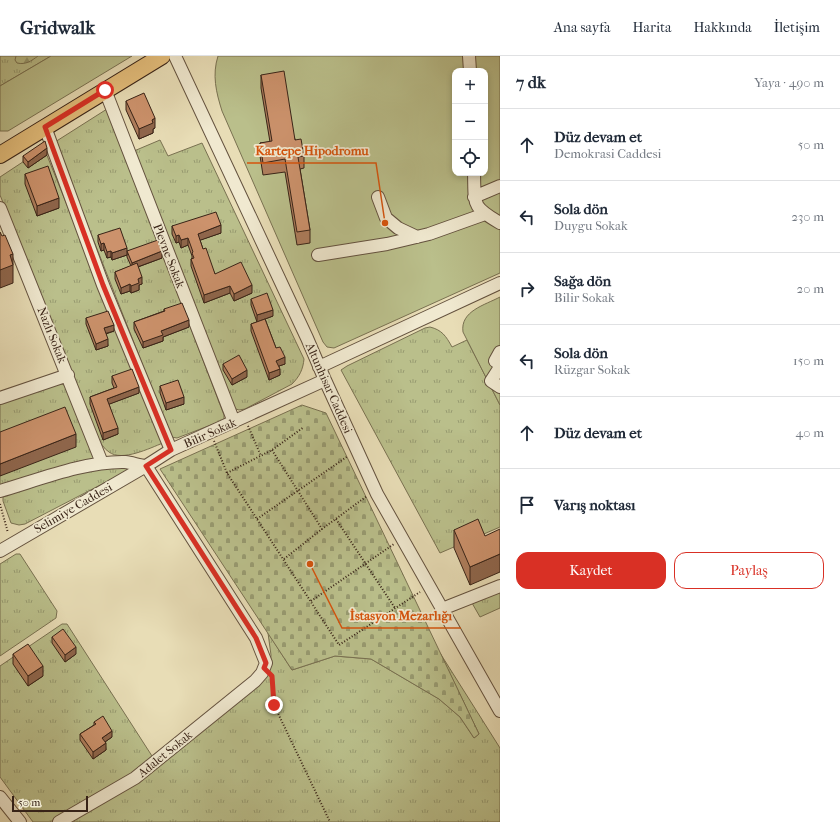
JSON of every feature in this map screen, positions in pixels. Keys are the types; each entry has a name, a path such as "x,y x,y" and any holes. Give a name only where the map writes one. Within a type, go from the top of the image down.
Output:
{"main road":[{"path":"0,155 162,56"}],"street":[{"name":"Altunhisar Caddesi","path":"175,56 307,338 375,490 500,711"},
{"path":"469,56 470,68"},
{"name":"Plevne Sokak","path":"105,90 234,422"},
{"path":"45,127 103,285 171,450"},
{"path":"474,176 474,197 476,204 485,214 500,223"},
{"path":"474,197 500,186"},
{"path":"378,197 386,218 398,228 417,237"},
{"name":"Nazlı Sokak","path":"0,208 102,463"},
{"path":"318,255 387,244 417,237 485,214"},
{"path":"319,367 500,283"},
{"path":"500,352 495,361 500,364"},
{"path":"500,367 491,381 500,387"},
{"path":"0,398 68,375"},
{"name":"Bilir Sokak","path":"146,466 171,450 325,380"},
{"path":"0,491 70,470 102,463 126,462 146,466 256,638 266,663 263,670"},
{"name":"Selimiye Caddesi","path":"4,549 146,466"},
{"path":"442,609 500,586"},
{"name":"Adalet Sokak","path":"59,822 135,778 255,681 263,670"},
{"path":"0,797 20,822"}],"path":[{"path":"245,417 261,456"},
{"path":"227,473 272,450 304,427"},
{"path":"211,432 227,473 339,644 429,586"},
{"path":"272,450 322,529"},
{"path":"257,519 357,450"},
{"path":"283,559 375,490"},
{"path":"0,504 7,524 9,536 4,549"},
{"path":"336,519 395,608"},
{"path":"311,601 402,538"},
{"path":"263,670 272,676 274,705 330,822"}],"green space":[{"path":"0,56 51,56 0,86"},
{"path":"16,56 38,56 28,62 17,63 15,60"},
{"path":"51,56 132,56 8,131 0,131 0,86"},
{"path":"218,56 500,56 500,273 334,348 327,347 323,342 222,111 218,97 215,70"},
{"path":"107,109 224,415 224,420 177,438 171,437 55,142"},
{"path":"160,140 168,156 202,143 304,359 301,372 292,384 245,409 239,410 233,408 134,151"},
{"path":"44,148 163,443 144,451 121,456 115,455 109,452 97,438 0,195 0,177"},
{"path":"500,297 500,405 463,332 463,325 469,314 481,306"},
{"path":"430,327 443,334 452,347 467,340 500,405 500,527 440,553 341,370 425,328"},
{"path":"62,384 66,386 96,461 70,464 0,487 0,403 48,386"},
{"path":"302,405 326,413 479,734 474,738 460,717 439,699 371,659 335,656 292,670 160,469"},
{"path":"108,468 133,468 25,524 19,525 11,523 3,501 3,495 68,476"},
{"path":"16,554 20,554 57,611 56,618 0,656 0,564"},
{"path":"500,592 500,608 480,617 472,603"},
{"path":"62,624 67,624 152,756 150,760 124,781 50,822 33,822 0,777 0,666"},
{"path":"268,633 292,670 335,656 371,659 439,699 460,717 474,738 479,734 440,653 500,748 500,822 66,822 132,784 270,668 271,655"}],"building":[{"path":"284,71 295,140 301,139 304,156 298,157 310,230 297,232 285,159 263,163 260,143 272,141 261,75"},
{"path":"144,93 155,118 152,120 153,123 139,129 126,101"},
{"path":"45,141 47,148 28,162 23,156"},
{"path":"48,166 59,198 37,206 25,174"},
{"path":"216,212 221,225 198,234 203,249 206,248 215,274 241,262 252,285 234,294 230,286 204,295 191,259 194,258 188,238 181,240 179,235 176,236 172,226"},
{"path":"120,228 127,248 112,253 111,251 107,252 104,243 101,244 98,235"},
{"path":"0,232 2,236 5,235 13,254 10,255 13,265 0,270"},
{"path":"158,240 162,251 132,263 127,251"},
{"path":"137,263 142,277 138,279 139,283 131,286 130,284 121,288 115,272"},
{"path":"267,293 273,310 257,315 251,299"},
{"path":"182,303 189,320 161,331 163,335 143,342 134,322"},
{"path":"108,311 114,325 104,328 108,339 96,344 86,318"},
{"path":"265,319 276,348 280,347 285,357 276,361 280,369 269,373 251,324"},
{"path":"239,355 247,370 232,379 223,364"},
{"path":"132,369 139,387 107,399 118,428 103,433 90,397 117,387 112,376"},
{"path":"178,380 184,397 166,403 160,386"},
{"path":"65,407 76,434 0,464 0,432"},
{"path":"478,519 485,536 500,529 500,554 470,567 454,530"},
{"path":"63,629 76,647 65,655 52,637"},
{"path":"28,644 43,666 28,676 13,654"},
{"path":"103,716 112,731 102,738 106,743 93,752 80,734 96,724 94,722"}],"place":[{"name":"Kartepe Hipodromu","path":"385,223"},
{"name":"İstasyon Mezarlığı","path":"310,564"}],"route":[{"path":"105,90 45,127 103,285 171,450 146,466 256,638 264,655 266,663 264,668 272,676 274,685 272,692 274,705"}]}
